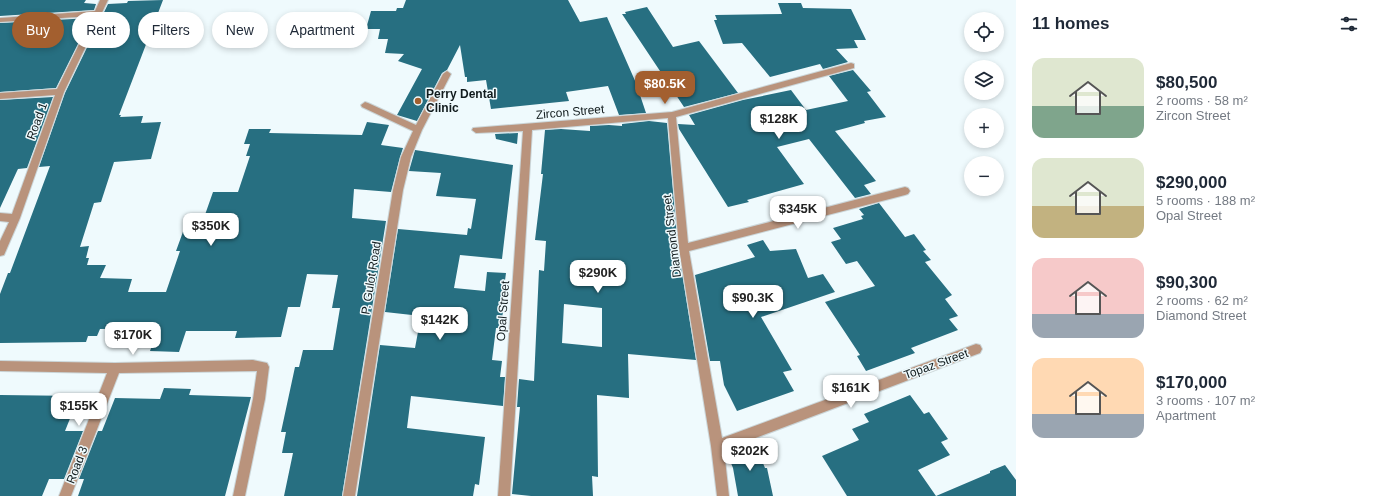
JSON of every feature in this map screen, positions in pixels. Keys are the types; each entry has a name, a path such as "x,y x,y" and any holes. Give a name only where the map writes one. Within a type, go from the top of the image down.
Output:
{"street":[{"name":"Road 1","path":"98,12 104,0"},
{"path":"0,20 72,15"},
{"name":"Road 1","path":"0,252 15,218 60,92 81,48"},
{"name":"Zircon Street","path":"476,130 528,128 672,115 851,66"},
{"name":"P. Gulot Road","path":"349,496 398,190 406,157 447,74"},
{"path":"0,96 60,92"},
{"path":"365,105 418,130"},
{"name":"Diamond Street","path":"672,115 684,248 717,446 723,496"},
{"name":"Opal Street","path":"504,496 528,128"},
{"path":"684,248 905,190"},
{"path":"0,217 15,218"},
{"name":"Topaz Street","path":"717,446 976,349"},
{"path":"0,366 116,368 253,365 263,367 259,399 239,496"},
{"name":"Road 3","path":"65,496 116,368"}],"building":[{"path":"0,0 86,0 84,3 96,4 94,10 63,12 12,12 12,15 0,16"},
{"path":"163,0 158,12 138,12 138,48 145,48 119,115 121,115 120,117 143,116 141,123 161,122 151,159 114,162 101,202 94,203 80,247 89,246 86,258 89,258 87,265 106,265 100,278 132,279 128,292 166,292 180,251 176,251 184,229 200,229 213,192 238,192 250,156 246,156 250,144 244,144 249,129 271,129 269,133 362,135 367,122 389,125 381,145 403,148 391,192 354,189 352,218 386,221 342,496 284,496 293,453 282,453 286,432 281,432 295,367 299,367 303,350 333,350 340,308 332,308 338,275 307,274 300,307 288,307 281,337 235,338 237,331 186,331 179,352 150,351 158,328 100,329 97,336 88,336 86,342 0,343 0,294 8,273 10,273 50,166 39,167 65,93 87,48 130,48 130,12 104,12 108,4 127,3 128,1"},
{"path":"406,0 568,0 580,22 607,17 636,83 646,113 619,115 608,86 566,92 569,101 491,109 486,80 467,82 460,45 447,70 442,73 417,121 397,115 422,69 398,61 404,54 385,53 388,39 378,39 380,29 368,29 368,22 371,11 396,11 397,8 403,8"},
{"path":"778,3 801,3 803,8 851,9 866,40 854,40 858,48 836,49 848,62 823,69 820,64 770,77 742,43 723,44 714,20 717,20 715,15 782,14"},
{"path":"647,7 673,47 699,41 738,93 684,107 622,14"},
{"path":"64,19 72,19 72,48 76,48 56,88 0,92 0,23 12,22 12,48 64,48"},
{"path":"853,70 871,91 867,92 886,117 864,121 865,123 835,131 876,181 864,185 871,194 855,198 809,139 777,147 804,184 747,200 749,202 728,207 679,129 678,124 695,125 689,115 743,100 791,90 806,110 848,101 829,76"},
{"path":"53,97 27,168 18,169 0,208 0,100"},
{"path":"649,121 667,123 678,248 696,360 628,354 629,398 597,395 598,477 592,476 593,496 531,496 512,494 520,407 517,407 519,379 534,381 539,270 544,271 546,241 535,240 543,174 541,174 545,130 561,129 590,131 590,126 622,126 622,124","holes":["564,304 602,308 602,347 562,343"]},
{"path":"518,133 517,144 496,139 495,134"},
{"path":"415,150 513,165 502,259 460,255 454,288 485,291 487,272 506,273 501,310 503,311 501,328 496,328 492,360 502,361 500,377 505,377 503,406 411,396 407,428 485,437 479,485 475,484 473,496 357,496 380,345 415,348 421,316 385,312 398,229 467,235 468,228 471,229 476,199 436,196 441,173 409,171"},
{"path":"879,203 905,237 914,234 926,250 923,251 931,260 925,262 952,295 945,299 958,316 949,319 958,330 911,348 915,353 866,371 857,356 860,355 825,302 875,286 857,261 846,264 831,242 841,239 833,228 863,219 861,216 864,215 859,209"},
{"path":"763,240 770,251 796,249 808,278 823,274 835,292 761,317 792,370 783,372 794,391 737,411 724,385 720,361 710,361 695,275 755,257 747,245"},
{"path":"164,388 191,389 189,395 251,397 225,496 78,496 84,479 79,479 98,431 102,431 115,398 160,399"},
{"path":"0,395 79,396 65,431 83,431 64,479 49,479 42,496 0,496"},
{"path":"910,395 924,414 929,412 948,439 941,442 950,455 918,470 936,496 847,496 822,456 859,440 852,429 869,422 864,414"},
{"path":"755,444 765,468 767,468 773,496 738,496 733,468 726,451"},
{"path":"1005,465 1016,480 1016,496 936,496 990,473 990,471"}],"place":[{"name":"Perry Dental Clinic","path":"418,101"}]}
